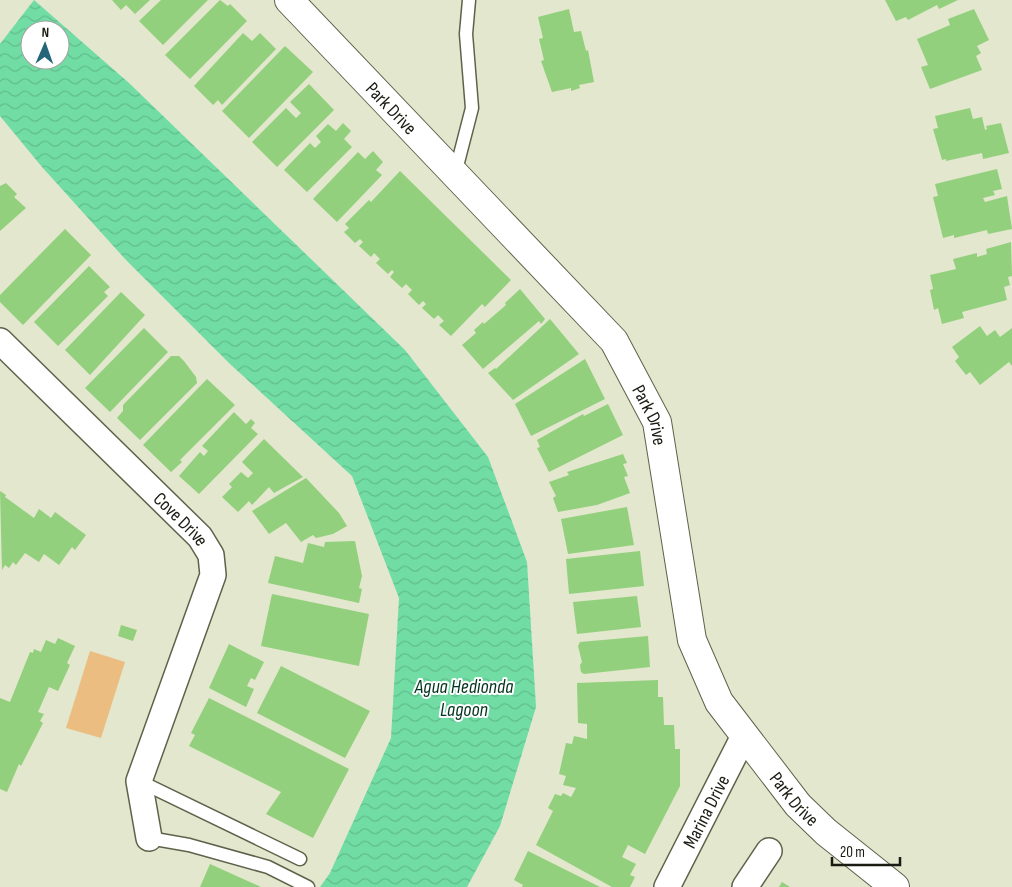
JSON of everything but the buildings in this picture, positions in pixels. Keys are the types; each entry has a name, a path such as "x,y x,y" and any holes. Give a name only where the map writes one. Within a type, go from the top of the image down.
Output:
{"street":[{"name":"Park Drive","path":"289,0 614,341 657,422 692,640 719,702 798,805 826,832 895,887"},
{"name":"Cove Drive","path":"0,341 200,537 211,555 213,575 139,781 149,838"},
{"name":"Marina Drive","path":"667,887 744,736"},
{"path":"745,887 769,851"}],"lane":[{"path":"455,174 472,108 466,34 468,0"},
{"path":"139,781 300,859"},
{"path":"149,838 188,845 268,867 308,887"}],"shaded area":[{"path":"90,651 125,662 101,738 66,728"}],"water":[{"name":"Agua Hedionda Lagoon","path":"34,0 57,20 20,20 20,70 70,70 70,31 129,83 405,350 488,457 527,562 536,707 500,826 467,887 320,887 330,873 391,738 399,598 352,476 230,364 126,260 42,167 0,116 0,44"}]}
